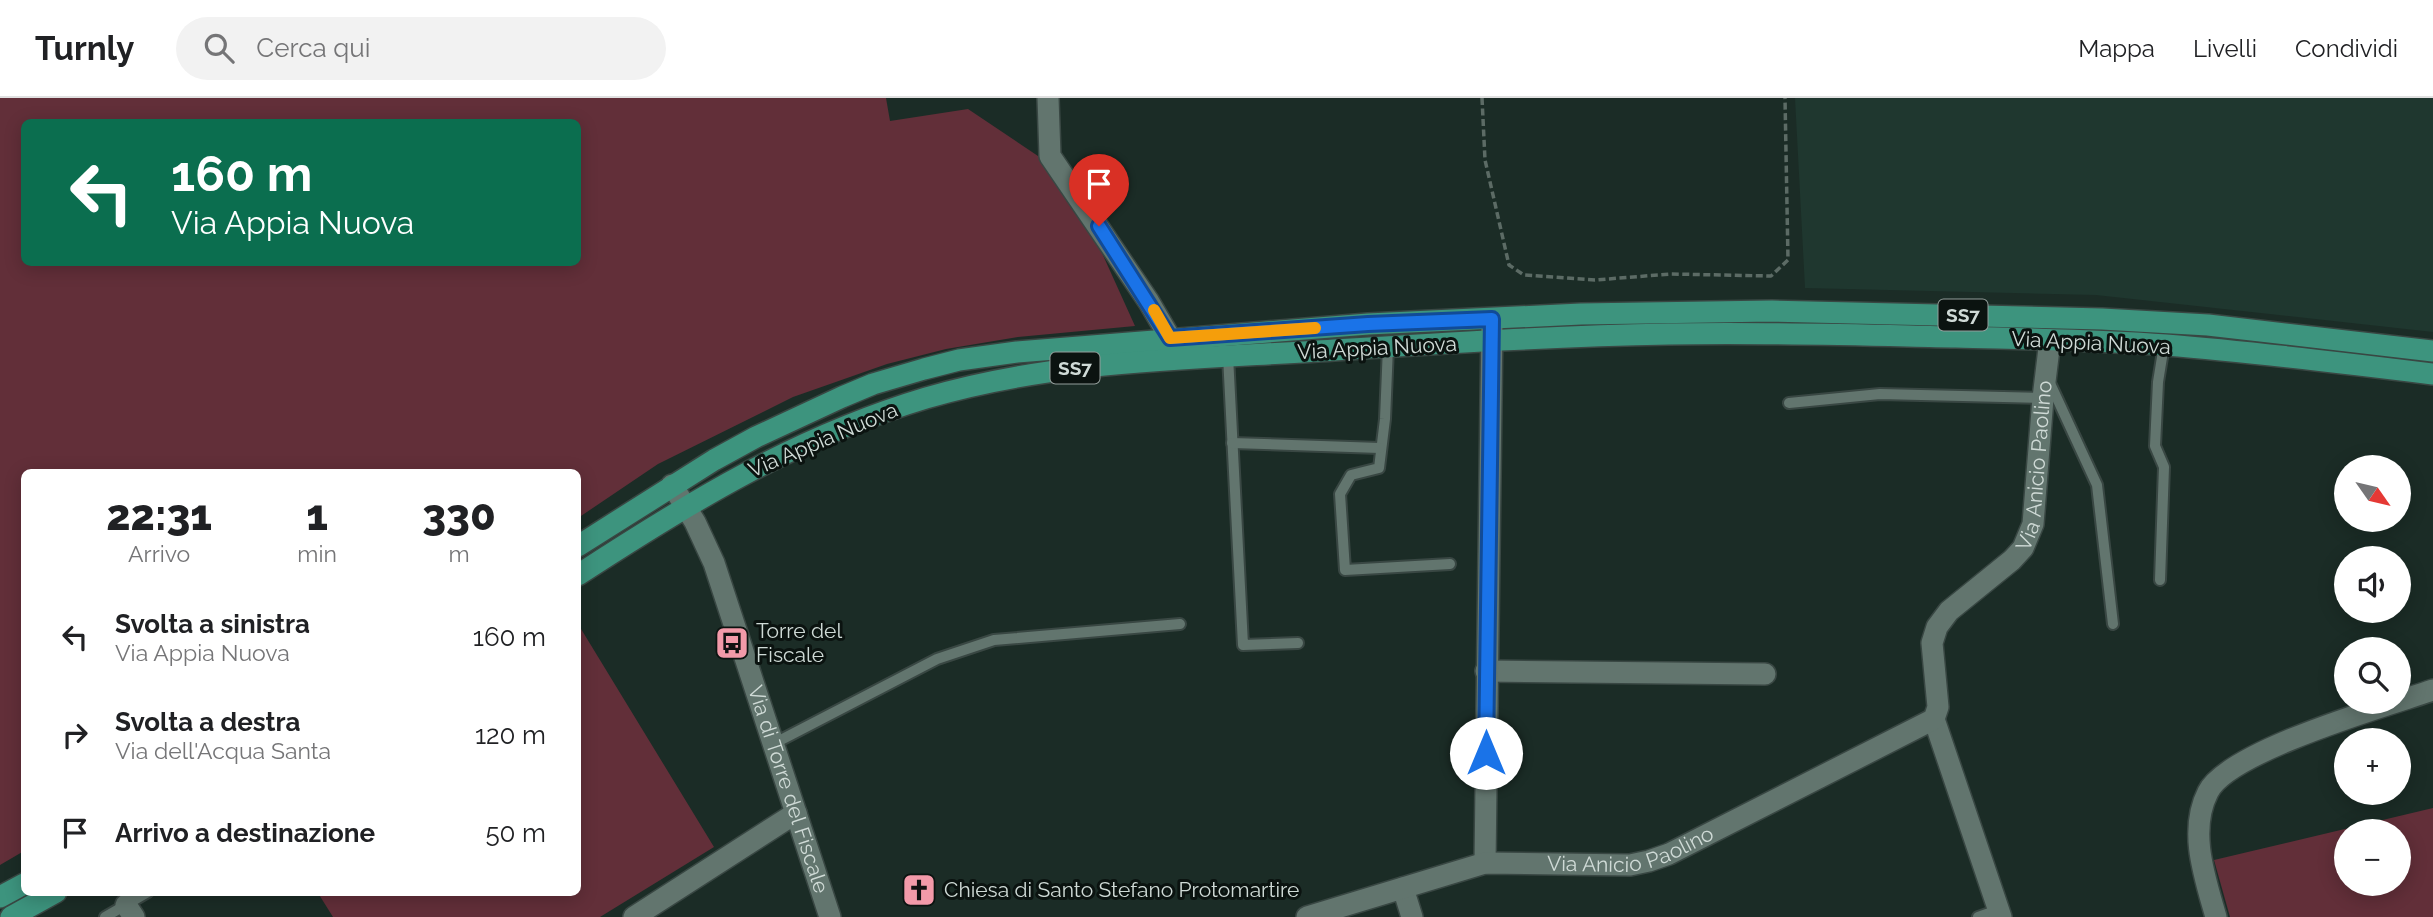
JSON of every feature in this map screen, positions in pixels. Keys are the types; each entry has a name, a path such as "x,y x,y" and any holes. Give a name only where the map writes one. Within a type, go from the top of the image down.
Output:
{"main road":[{"name":"Via Appia Nuova","path":"581,544 672,485 799,416 863,388 911,372 989,355 1170,338 1368,324 1595,314 1759,311 2102,319 2208,325 2433,351"},
{"name":"Via Appia Nuova","path":"581,573 685,506 797,447 844,427 929,397 997,380 1060,370 1228,356 1670,334 2050,340 2164,345 2433,373"},
{"path":"0,897 21,886"},
{"path":"10,917 49,896"}],"street":[{"path":"1048,98 1050,156 1170,338"},
{"path":"1485,863 1492,319"},
{"name":"Via Anicio Paolino","path":"1999,914 1934,719 1938,707 1932,643 1937,627 1950,611 2012,560 2022,548 2033,524 2050,340"},
{"name":"Via di Torre del Fiscale","path":"672,485 715,562 830,917"},
{"path":"1486,671 1765,674"},
{"path":"2216,917 2202,864 2200,819 2208,791 2220,776 2251,757 2284,742 2433,690"},
{"name":"Via Anicio Paolino","path":"1307,917 1485,863 1630,865 1649,861 1669,854 1934,719"},
{"path":"634,917 796,813"},
{"path":"1403,888 1412,917"}],"lane":[{"path":"2160,580 2164,467 2155,446 2158,382 2164,345"},
{"path":"1388,347 1385,419 1379,468 1351,475 1340,494 1345,570 1450,564"},
{"path":"1228,356 1242,645 1298,643"},
{"path":"2046,375 2097,485 2113,624"},
{"path":"1789,403 1880,394 2043,398"},
{"path":"1232,443 1380,448"},
{"path":"775,743 937,659 994,640 1180,624"},
{"path":"105,917 130,911 144,896"},
{"path":"1978,917 1999,914"}],"path":[{"path":"1482,98 1485,160 1509,265 1524,275 1595,281 1671,274 1771,276 1788,260 1784,98"}],"shaded area":[{"path":"0,98 886,98 890,121 968,109 1038,156 1083,211 1135,326 1018,337 946,349 887,364 793,397 658,464 581,516 581,469 21,469 21,853 0,865"},
{"path":"1795,98 2433,98 2433,332 2096,295 1805,288"},
{"path":"581,629 714,847 600,917 333,917 320,896 581,896"},
{"path":"2433,808 2433,917 2230,917 2214,860 2334,832 2334,896 2411,896 2411,819 2387,819"}],"slow traffic":[{"path":"1154,310 1170,338 1315,328"}],"place":[{"name":"Torre del Fiscale","path":"732,643"},
{"name":"Chiesa di Santo Stefano Protomartire","path":"919,890"}],"route":[{"path":"1099,226 1170,338 1368,324 1492,319 1486,753"}]}
